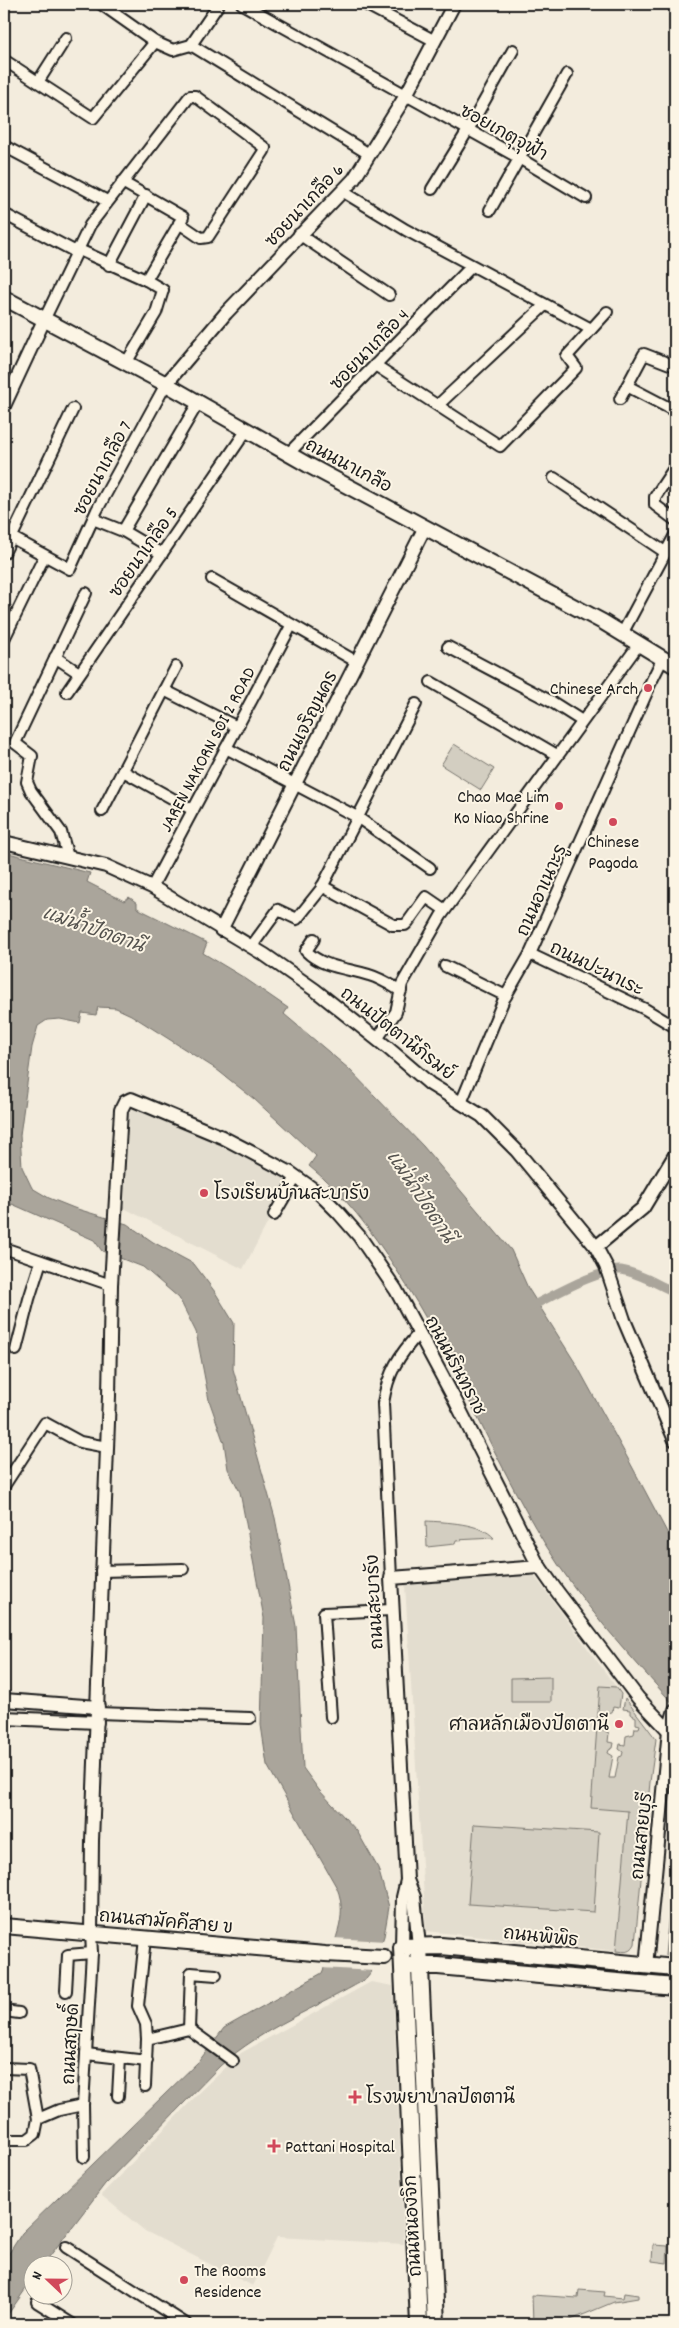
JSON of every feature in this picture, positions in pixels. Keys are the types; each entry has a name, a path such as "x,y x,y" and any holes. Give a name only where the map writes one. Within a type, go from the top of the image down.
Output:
{"main road":[{"name":"ถนนนาเกลือ","path":"4,298 166,384 246,431 622,634 675,666"},
{"name":"ถนนสามัคคีสาย ข","path":"4,1926 325,1954 386,1957"},
{"name":"ถนนพิพิธ","path":"402,1947 419,1946 675,1968"},
{"name":"ถนนหนองจิก","path":"419,1946 436,2324"},
{"path":"386,1957 402,1947"},
{"name":"ถนนหนองจิก","path":"402,1947 419,2324"},
{"path":"386,1957 403,1966 568,1977 675,1987"},
{"path":"568,1977 569,1958"},
{"path":"635,1983 641,1966"},
{"path":"413,2201 431,2200"},
{"path":"415,2248 433,2248"}],"street":[{"path":"101,4 155,42 173,50 192,45 218,4"},
{"name":"ซอยเกตุจุฟ้า","path":"242,4 406,97 519,158 586,198"},
{"path":"365,4 434,41"},
{"name":"ซอยนาเกลือ 6","path":"166,384 226,313 299,234 354,179 406,97 454,4"},
{"path":"38,82 66,38"},
{"path":"4,60 93,118 155,42"},
{"path":"192,45 369,154"},
{"path":"432,188 468,130 513,50"},
{"path":"490,210 567,74"},
{"path":"4,406 90,225 190,96 202,100 264,148 263,154 208,237 201,238 179,223"},
{"path":"4,146 107,201"},
{"path":"122,182 183,217 146,280"},
{"path":"342,191 406,230 591,329"},
{"path":"109,265 146,195"},
{"path":"4,214 109,265 146,280 163,290 156,313 126,363"},
{"path":"299,234 389,295"},
{"name":"ซอยนาเกลือ 4","path":"288,454 472,266"},
{"path":"438,405 544,305"},
{"path":"375,365 500,446 576,368 567,356 607,312"},
{"path":"620,398 644,354 675,366"},
{"name":"ซอยนาเกลือ 7","path":"12,537 70,569 93,519 166,384"},
{"path":"627,386 675,411"},
{"path":"123,531 198,403"},
{"path":"4,553 73,409"},
{"name":"ซอยนาเกลือ 5","path":"66,692 246,431"},
{"path":"675,467 655,497 655,505 675,520"},
{"path":"554,478 665,552"},
{"path":"93,519 123,531 162,554"},
{"name":"ถนนเจริญนคร","path":"222,930 425,527"},
{"path":"622,634 675,535"},
{"path":"4,639 42,560"},
{"path":"212,579 356,662"},
{"path":"68,857 61,832 31,791 28,782 32,756 15,743 86,593"},
{"name":"JAREN NAKORN SOI 2 ROAD","path":"152,887 291,626"},
{"path":"378,1039 396,1012 402,984 444,910 639,644"},
{"path":"448,647 552,702 582,721"},
{"path":"55,657 80,673"},
{"name":"ถนนอาเนาะรู","path":"461,1102 506,996 530,954 663,658"},
{"path":"102,811 176,667"},
{"path":"431,682 557,755"},
{"path":"164,690 237,727"},
{"path":"251,947 278,910 297,919 322,886 416,704"},
{"path":"226,748 357,817 430,868"},
{"path":"123,771 193,810"},
{"name":"ถนนปัตตานีภิรมย์","path":"4,842 106,866 152,887 251,947 315,990 378,1039 430,1084 482,1116 516,1150 596,1247 606,1266 624,1320 671,1418 675,1440"},
{"path":"322,886 393,925 405,925 426,898 444,910"},
{"path":"314,939 306,951 310,955 336,968 368,975 401,990"},
{"name":"ถนนปะนาเระ","path":"530,954 645,1009 675,1027"},
{"path":"445,966 506,996"},
{"name":"ถนนนรินทราช","path":"111,1285 114,1259 121,1110 125,1102 131,1099 222,1137 296,1176 320,1194 359,1236 396,1290 540,1567 638,1698 672,1733"},
{"path":"596,1247 642,1208 675,1155"},
{"path":"274,1215 296,1176"},
{"path":"4,1248 111,1285 107,1447 92,1841 91,1933"},
{"path":"16,1350 41,1262"},
{"name":"ถนนสะบารัง","path":"407,1880 390,1578 383,1402 386,1386 399,1356 419,1333"},
{"path":"4,1486 45,1423 80,1442 107,1447"},
{"path":"390,1578 540,1567"},
{"path":"101,1572 183,1569"},
{"path":"331,1717 324,1613 392,1610"},
{"path":"4,1700 97,1714"},
{"name":"ถนนสายบุรี","path":"641,1966 675,1710"},
{"path":"4,1718 97,1714 250,1718"},
{"path":"407,1880 414,1897 419,1946"},
{"path":"402,1947 403,1897 407,1880"},
{"name":"ถนนสฤษดิ์","path":"84,2157 83,2105 92,1953 91,1933"},
{"path":"145,1938 138,2006 146,2024 147,2061 145,2086"},
{"path":"66,1991 68,1954 92,1953"},
{"path":"189,2029 191,1973 216,1975"},
{"path":"4,2011 19,2013"},
{"path":"147,2039 189,2029 233,2061"},
{"path":"86,2054 147,2061"},
{"path":"118,2096 120,2058"},
{"path":"4,2068 29,2069 38,2119 35,2134 26,2140 4,2140"},
{"path":"38,2119 59,2110 83,2105"},
{"path":"66,2247 186,2324"},
{"path":"43,2306 72,2324"}],"shaded area":[{"path":"454,744 494,769 481,790 441,765"},
{"name":"โรงเรียนบ้านสะบารัง","path":"140,1104 235,1147 291,1179 243,1269 124,1208 129,1114 134,1107"},
{"path":"426,1521 472,1526 481,1529 494,1538 456,1540 455,1544 427,1547"},
{"path":"533,1574 616,1687 600,1687 591,1808 628,1811 616,1951 426,1931 405,1585"},
{"path":"551,1677 551,1702 511,1702 511,1678"},
{"path":"600,1686 616,1687 621,1694 619,1708 613,1707 612,1712 605,1713 604,1720 599,1719 599,1723 604,1724 603,1730 609,1733 608,1742 614,1743 613,1748 608,1753 613,1756 609,1778 615,1778 619,1757 622,1756 623,1752 619,1749 620,1744 625,1745 626,1736 634,1734 635,1728 639,1728 640,1725 636,1724 636,1717 630,1714 630,1710 623,1709 625,1698 656,1739 650,1782 635,1944 625,1952 616,1951 628,1811 591,1808"},
{"path":"474,1824 599,1832 594,1912 468,1904"},
{"path":"675,1849 675,1956 665,1955"},
{"name":"Pattani Hospital","path":"371,1982 393,1986 404,2244 277,2237 253,2286 145,2231 101,2195 195,2097 241,2053"},
{"path":"653,2245 668,2246 667,2263 652,2261"},
{"path":"579,2290 605,2292 604,2296 623,2298 624,2293 638,2295 638,2298 614,2302 561,2324 533,2324 532,2295 578,2298"}],"water":[{"name":"แม่น้ำปัตตานี","path":"4,852 90,873 87,882 124,901 129,897 137,903 137,908 207,943 203,953 243,977 288,1008 284,1014 349,1069 423,1146 511,1250 528,1288 576,1364 669,1536 668,1552 675,1561 675,1706 606,1628 559,1566 525,1510 417,1302 387,1255 357,1214 309,1166 316,1156 254,1099 216,1069 131,1015 116,1008 98,1007 96,1015 82,1013 80,1023 60,1019 47,1020 38,1026 32,1047 20,1135 22,1167 32,1188 49,1198 74,1208 127,1224 153,1242 194,1264 215,1292 234,1323 233,1369 275,1518 296,1626 303,1768 319,1790 357,1831 378,1868 389,1907 384,1936 371,1973 366,1979 272,2029 237,2052 220,2066 105,2184 50,2256 22,2256 22,2294 4,2320 4,2261 22,2233 199,2061 224,2028 322,1973 335,1942 341,1910 337,1888 267,1765 261,1725 264,1618 240,1492 228,1469 224,1443 209,1400 196,1332 179,1298 143,1267 102,1251 94,1240 12,1204 4,1216 4,1203 7,1197 4,1189 4,1094 9,1065 4,1045"}],"pier":[{"path":"333,1938 385,1941 374,1971 321,1968"}],"waterway":[{"path":"530,1307 588,1278 621,1270 635,1274 675,1292"}],"place":[{"name":"Chinese Arch","path":"648,688"},
{"name":"Chao Mae Lim Ko Niao Shrine","path":"559,806"},
{"name":"Chinese Pagoda","path":"613,822"},
{"name":"โรงเรียนบ้านสะบารัง","path":"204,1193"},
{"name":"ศาลหลักเมืองปัตตานี","path":"619,1724"},
{"name":"โรงพยาบาลปัตตานี","path":"355,2097"},
{"name":"Pattani Hospital","path":"274,2146"},
{"name":"The Rooms Residence","path":"184,2280"}]}
